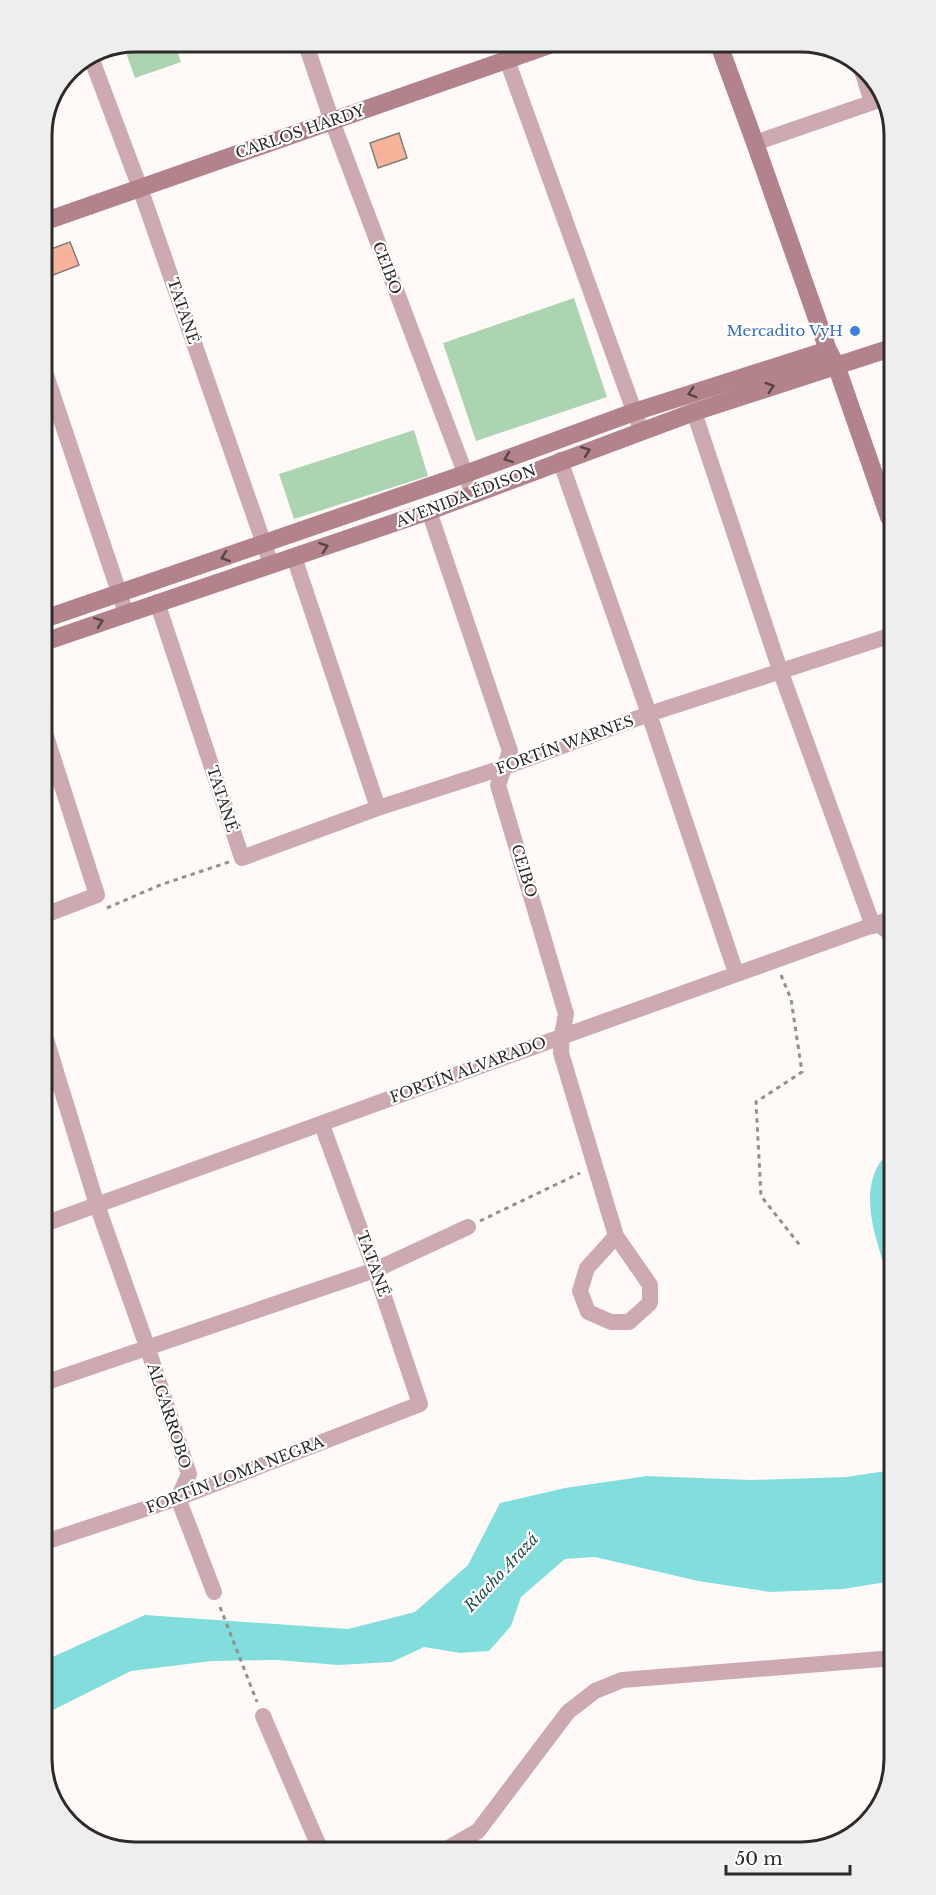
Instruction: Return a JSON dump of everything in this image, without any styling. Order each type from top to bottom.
[{"type":"main road","name":"CARLOS HARDY","points":[[53,219],[528,53]]},
{"type":"main road","points":[[722,53],[884,503]]},
{"type":"main road","name":"AVENIDA ÉDISON","points":[[53,616],[465,474],[634,412],[832,357],[884,350]]},
{"type":"main road","name":"AVENIDA ÉDISON","points":[[53,639],[429,511],[832,357]]},
{"type":"street","name":"CEIBO","points":[[309,52],[332,121],[473,494]]},
{"type":"street","points":[[507,60],[641,430]]},
{"type":"street","name":"TATANÉ","points":[[94,64],[140,188],[271,564]]},
{"type":"street","points":[[755,142],[876,101]]},
{"type":"street","points":[[53,395],[126,613]]},
{"type":"street","points":[[694,411],[780,670],[873,926]]},
{"type":"street","points":[[560,460],[649,714],[736,974]]},
{"type":"street","name":"CEIBO","points":[[429,511],[510,751],[498,785],[566,1014],[561,1053],[616,1236],[650,1285],[650,1303],[629,1322],[611,1322],[588,1312],[580,1292],[587,1268],[616,1236]]},
{"type":"street","points":[[294,557],[378,807]]},
{"type":"street","name":"TATANÉ","points":[[157,603],[242,858]]},
{"type":"street","name":"FORTÍN WARNES","points":[[242,858],[378,807],[505,767],[649,714],[884,638]]},
{"type":"street","points":[[53,757],[97,895],[53,912]]},
{"type":"street","name":"FORTÍN ALVARADO","points":[[52,1221],[322,1125],[562,1035],[884,921]]},
{"type":"street","name":"ALGARROBO","points":[[52,1060],[97,1205],[189,1474],[178,1498]]},
{"type":"street","name":"TATANÉ","points":[[322,1125],[375,1270],[420,1404]]},
{"type":"street","points":[[52,1380],[375,1270],[468,1227]]},
{"type":"street","name":"FORTÍN LOMA NEGRA","points":[[52,1540],[178,1498],[420,1404]]},
{"type":"street","points":[[178,1498],[214,1592]]},
{"type":"street","points":[[459,1842],[478,1831],[568,1712],[595,1691],[622,1680],[884,1659]]},
{"type":"street","points":[[263,1716],[317,1842]]},
{"type":"lane","points":[[873,926],[884,933]]},
{"type":"path","points":[[97,895],[107,909],[160,885],[242,858]]},
{"type":"path","points":[[775,959],[791,999],[802,1072],[756,1101],[761,1196],[802,1248]]},
{"type":"path","points":[[468,1227],[595,1165]]},
{"type":"path","points":[[214,1592],[263,1716]]},
{"type":"green space","points":[[178,52],[181,62],[135,78],[126,53]]},
{"type":"green space","points":[[574,298],[607,397],[476,441],[443,343]]},
{"type":"green space","points":[[414,430],[428,476],[294,519],[279,474]]},
{"type":"water","points":[[884,1158],[884,1264],[870,1207],[873,1178]]},
{"type":"water","name":"Riacho Arazá","points":[[884,1471],[884,1582],[843,1589],[770,1592],[698,1581],[595,1557],[565,1559],[521,1597],[511,1626],[489,1651],[460,1653],[424,1647],[392,1662],[338,1665],[277,1660],[212,1661],[131,1671],[52,1710],[52,1657],[145,1615],[348,1629],[415,1612],[468,1565],[500,1503],[565,1488],[647,1476],[751,1480],[846,1477]]},
{"type":"building","points":[[399,133],[407,158],[378,168],[370,143]]},
{"type":"building","points":[[70,242],[79,265],[53,275],[53,248]]},
{"type":"place","name":"Mercadito VyH","points":[[855,331]]}]
